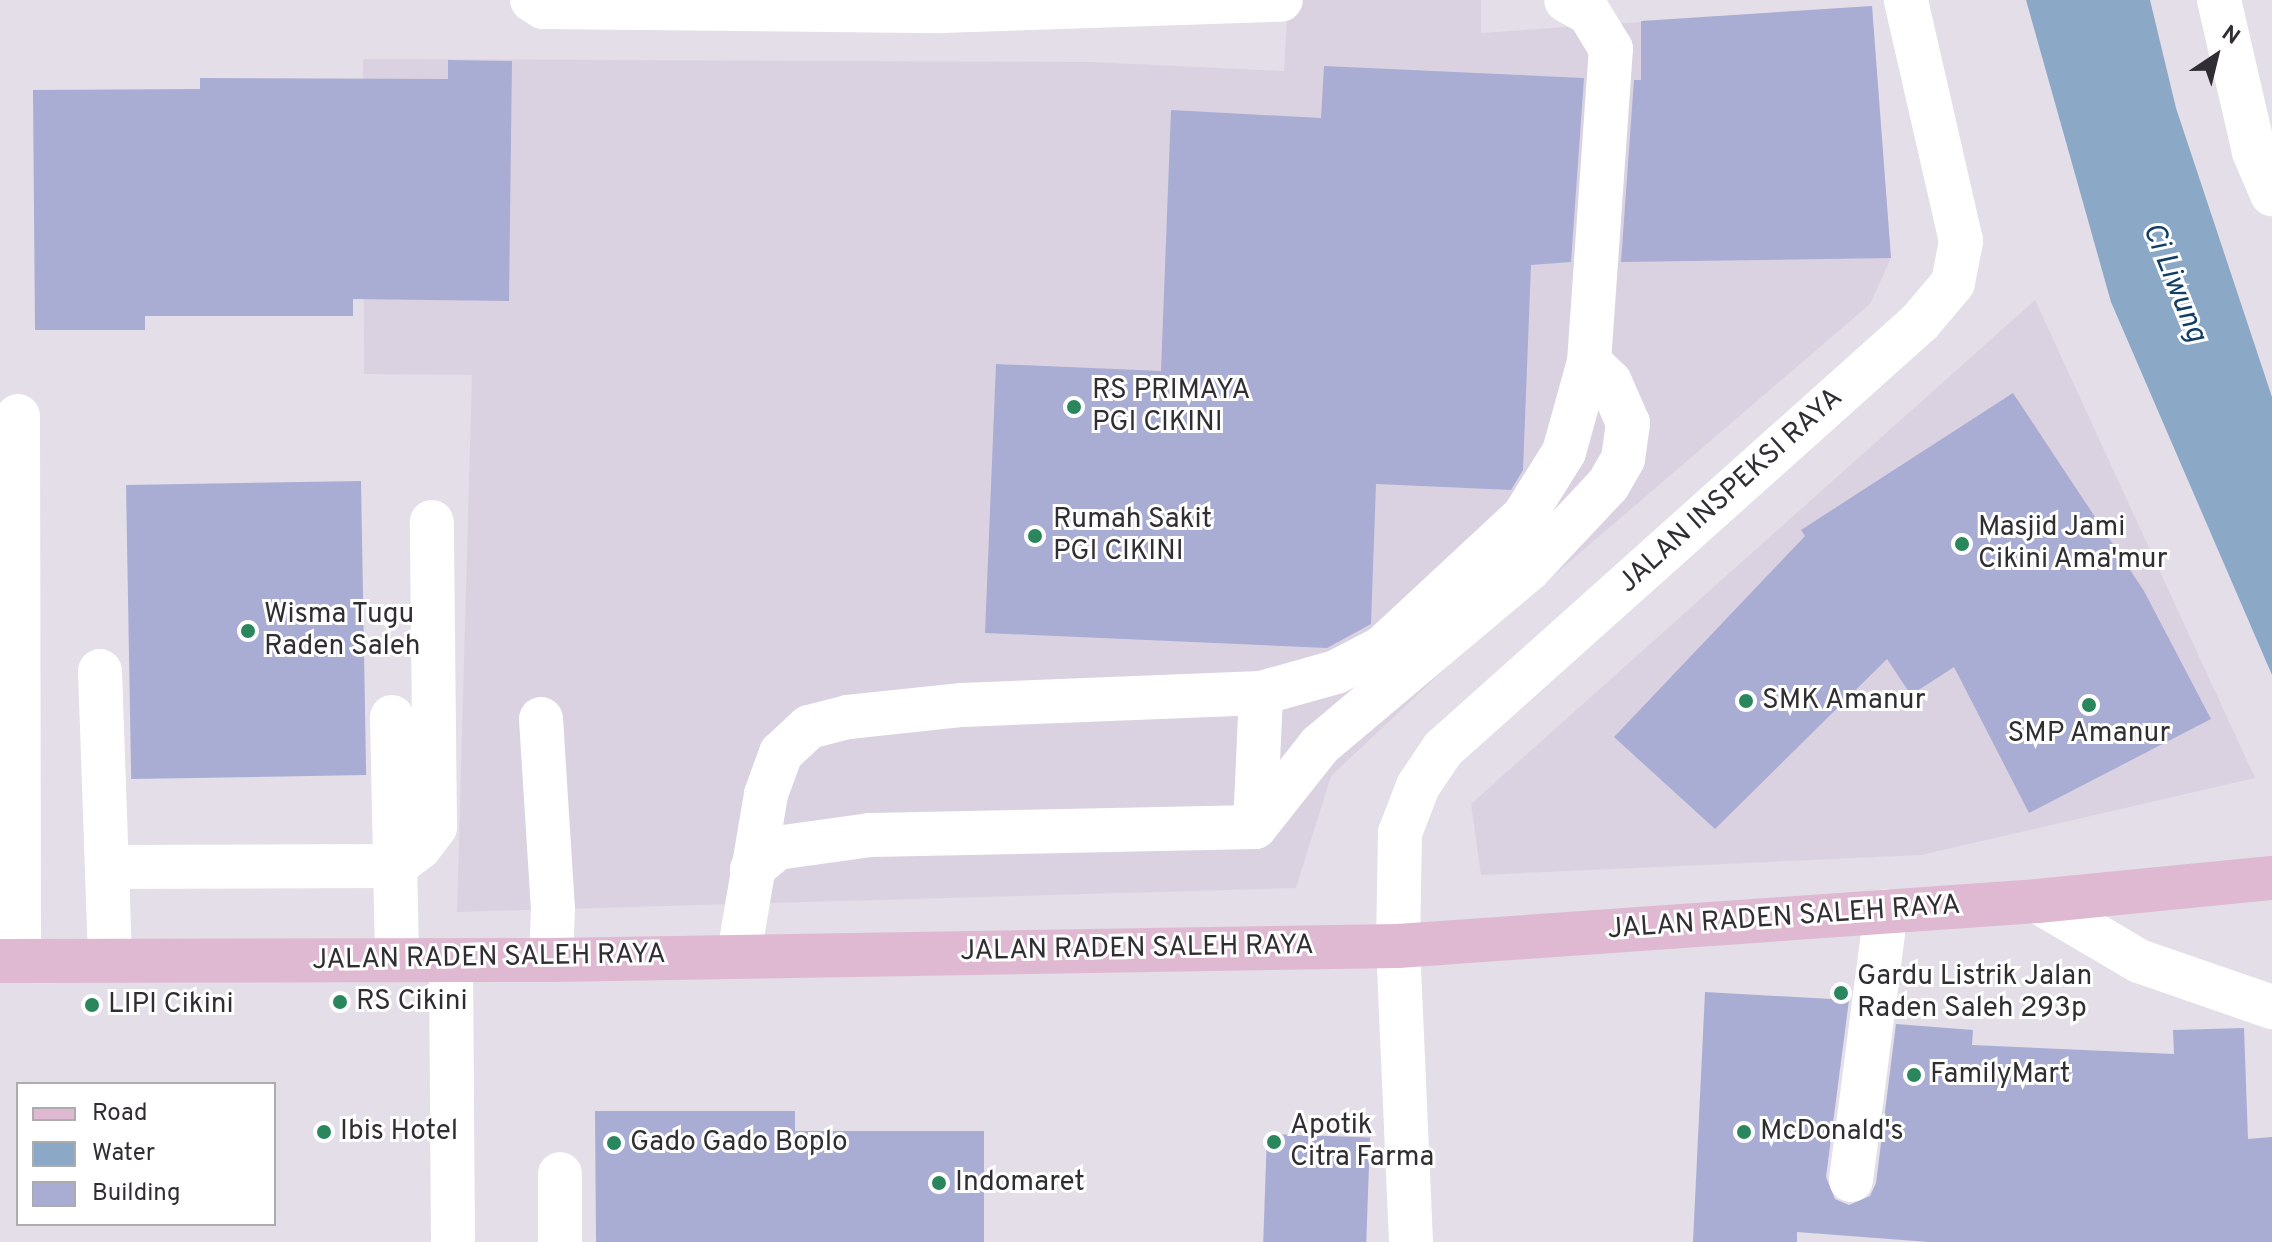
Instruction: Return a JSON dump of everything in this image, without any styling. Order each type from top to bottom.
[{"type":"main road","name":"JALAN RADEN SALEH RAYA","points":[[10,960],[551,960],[739,954],[1398,946],[2037,901],[2272,878]]},
{"type":"street","points":[[532,0],[543,7],[1281,0]]},
{"type":"street","points":[[739,954],[766,794],[781,753],[809,727],[848,717],[962,705],[1261,693],[1336,672],[1382,648],[1496,544],[1553,475],[1589,362],[1611,49],[1589,13],[1566,0]]},
{"type":"street","name":"JALAN INSPEKSI RAYA","points":[[1411,1242],[1398,946],[1400,833],[1418,786],[1443,749],[1920,322],[1953,283],[1961,241],[1906,0]]},
{"type":"street","points":[[2219,0],[2254,152],[2272,194]]},
{"type":"street","points":[[1255,827],[1320,745],[1529,569],[1608,485],[1623,459],[1628,423],[1610,382],[1589,362]]},
{"type":"street","points":[[10,960],[18,416]]},
{"type":"street","points":[[108,867],[395,866],[420,847],[435,827],[432,522]]},
{"type":"street","points":[[100,671],[110,960]]},
{"type":"street","points":[[1255,827],[1261,693]]},
{"type":"street","points":[[392,717],[397,959]]},
{"type":"street","points":[[541,719],[553,908],[551,960]]},
{"type":"street","points":[[752,869],[777,848],[870,835],[1255,827]]},
{"type":"street","points":[[2037,901],[2139,961],[2272,1007]]},
{"type":"street","points":[[1851,1180],[1886,911]]},
{"type":"street","points":[[451,960],[453,1242]]},
{"type":"street","points":[[560,1174],[560,1242]]},
{"type":"shaded area","name":"Rumah Sakit PGI CIKINI","points":[[1288,0],[1481,0],[1481,33],[1872,6],[1891,258],[1870,304],[1448,666],[1331,776],[1296,888],[457,912],[472,375],[364,374],[363,59],[1091,62],[1284,71]]},
{"type":"shaded area","points":[[2035,300],[2255,778],[1921,855],[1481,875],[1471,804]]},
{"type":"water","name":"Ci Liwung","points":[[2026,0],[2150,0],[2176,108],[2272,397],[2272,675],[2111,302]]},
{"type":"building","points":[[1872,6],[1891,258],[1621,262],[1634,80],[1641,80],[1641,21]]},
{"type":"building","points":[[448,60],[512,61],[509,301],[353,299],[353,316],[145,316],[145,330],[35,330],[33,90],[200,89],[200,78],[448,79]]},
{"type":"building","points":[[1324,66],[1584,78],[1571,262],[1531,265],[1523,470],[1511,490],[1376,484],[1371,624],[1327,648],[985,633],[996,364],[1161,371],[1171,110],[1321,118]]},
{"type":"building","points":[[2013,393],[2144,591],[2211,719],[2029,813],[1954,667],[1911,695],[1887,659],[1715,829],[1614,737],[1805,536],[1801,530]]},
{"type":"building","name":"Wisma Tugu Raden Saleh","points":[[361,481],[366,775],[131,779],[126,485]]},
{"type":"building","points":[[1705,992],[1849,1000],[1826,1177],[1835,1199],[1849,1205],[1870,1196],[1876,1183],[1896,1024],[1973,1030],[1972,1045],[2174,1054],[2173,1030],[2244,1028],[2248,1139],[2272,1137],[2272,1242],[1929,1242],[1797,1232],[1797,1242],[1693,1242]]},
{"type":"building","points":[[595,1111],[795,1111],[795,1131],[984,1131],[984,1242],[596,1242]]},
{"type":"building","points":[[1267,1134],[1370,1138],[1366,1242],[1263,1242]]},
{"type":"place","name":"RS PRIMAYA PGI CIKINI","points":[[1074,407]]},
{"type":"place","name":"Rumah Sakit PGI CIKINI","points":[[1035,536]]},
{"type":"place","name":"Masjid Jami Cikini Ama'mur","points":[[1962,544]]},
{"type":"place","name":"Wisma Tugu Raden Saleh","points":[[248,631]]},
{"type":"place","name":"SMK Amanur","points":[[1746,701]]},
{"type":"place","name":"SMP Amanur","points":[[2089,705]]},
{"type":"place","name":"Gardu Listrik Jalan Raden Saleh 293p","points":[[1841,993]]},
{"type":"place","name":"RS Cikini","points":[[340,1002]]},
{"type":"place","name":"LIPI Cikini","points":[[92,1005]]},
{"type":"place","name":"FamilyMart","points":[[1914,1075]]},
{"type":"place","name":"Ibis Hotel","points":[[324,1132]]},
{"type":"place","name":"McDonald's","points":[[1744,1132]]},
{"type":"place","name":"Apotik Citra Farma","points":[[1274,1142]]},
{"type":"place","name":"Gado Gado Boplo","points":[[614,1143]]},
{"type":"place","name":"Indomaret","points":[[939,1183]]}]
